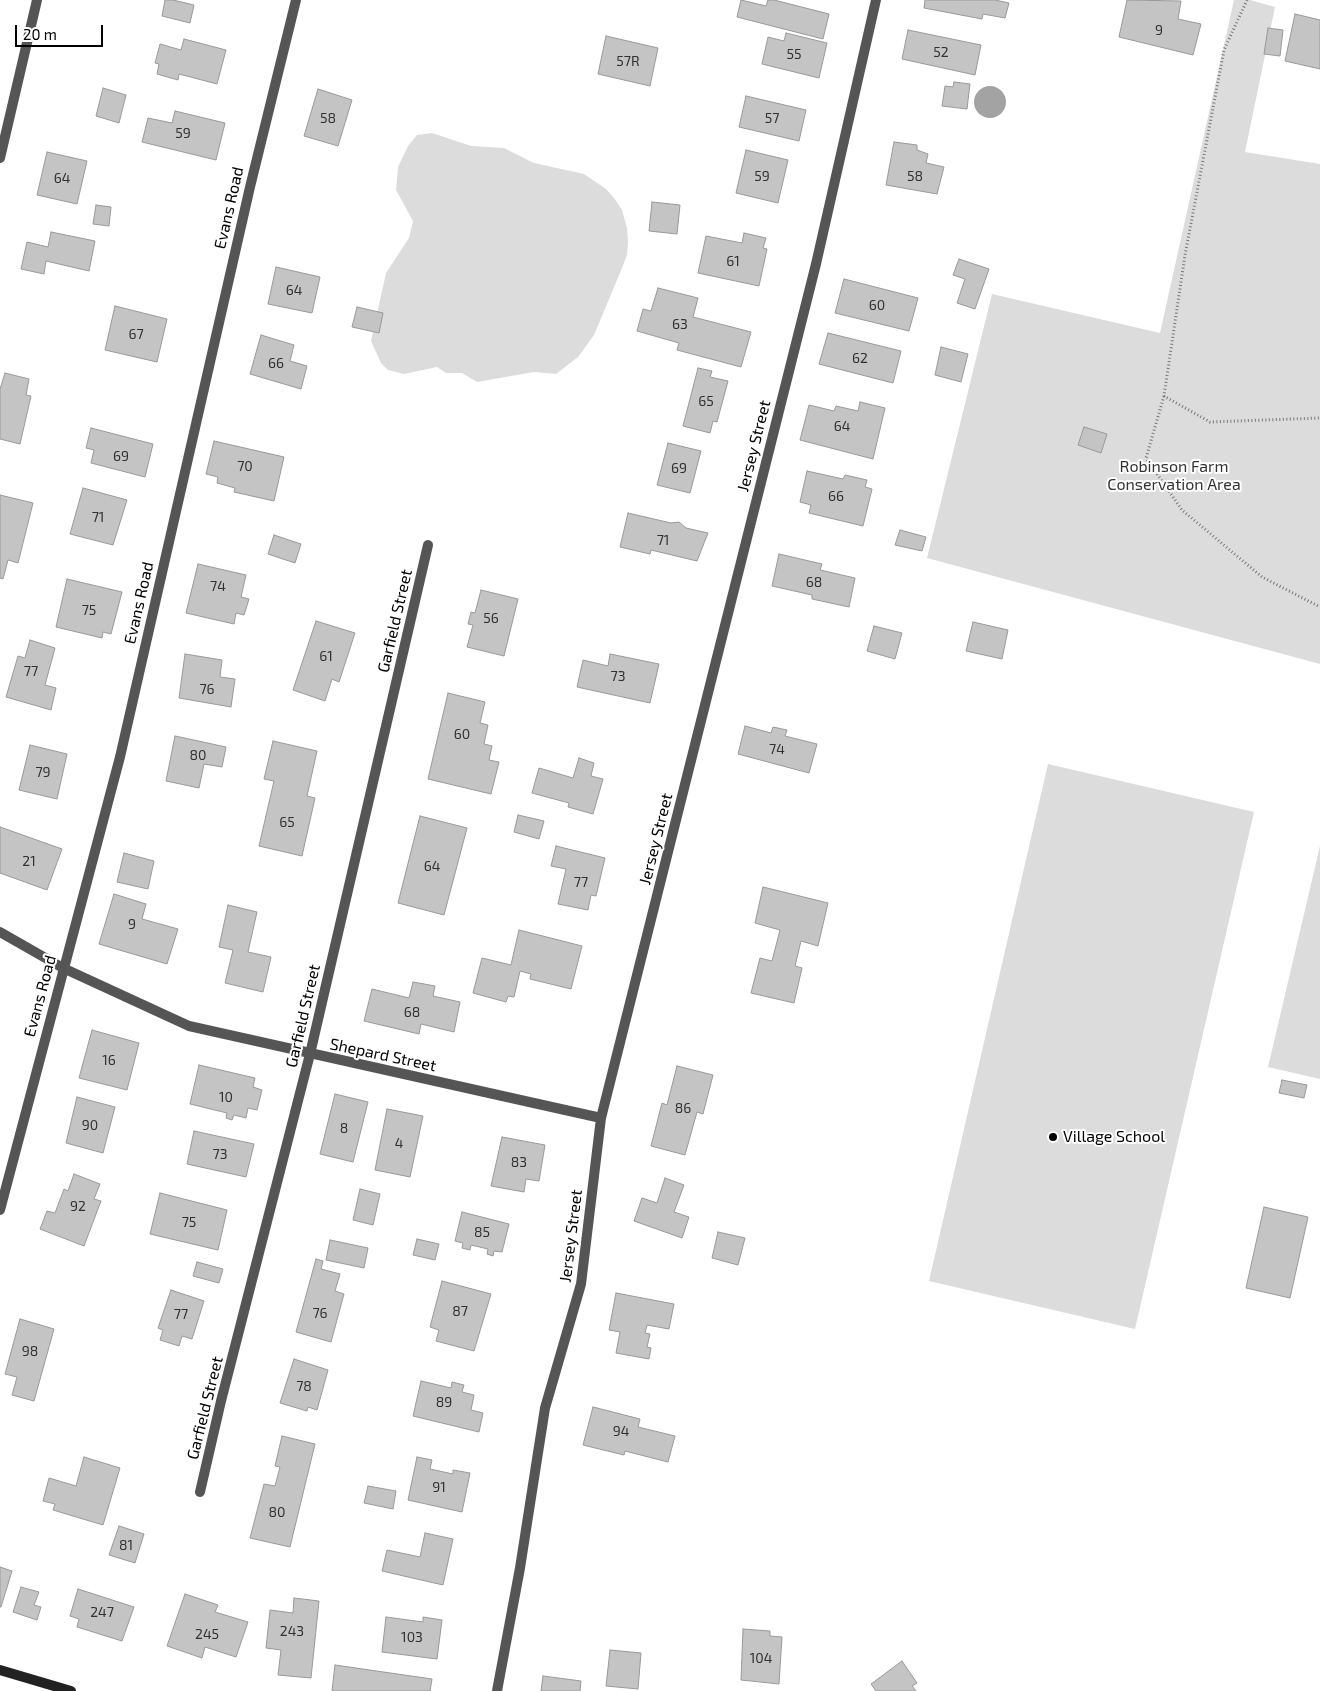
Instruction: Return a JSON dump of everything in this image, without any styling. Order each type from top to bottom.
[{"type":"main road","points":[[0,1670],[70,1691]]},
{"type":"street","points":[[0,158],[37,0]]},
{"type":"street","name":"Evans Road","points":[[0,1210],[120,757],[250,187],[296,0]]},
{"type":"street","name":"Jersey Street","points":[[497,1691],[520,1568],[545,1408],[581,1284],[601,1118],[816,264],[876,0]]},
{"type":"street","name":"Garfield Street","points":[[200,1492],[221,1401],[310,1054],[428,545]]},
{"type":"street","name":"Shepard Street","points":[[0,932],[63,968],[189,1026],[601,1118]]},
{"type":"path","points":[[1247,0],[1224,50],[1185,255],[1174,340],[1164,396],[1146,458],[1182,510],[1262,577],[1320,607]]},
{"type":"path","points":[[1164,396],[1210,422],[1320,418]]},
{"type":"green space","name":"Robinson Farm Conservation Area","points":[[1234,0],[1250,0],[1275,7],[1245,152],[1320,164],[1320,664],[927,558],[992,294],[1160,333]]},
{"type":"green space","points":[[432,133],[471,146],[504,148],[534,163],[584,174],[606,189],[622,210],[627,228],[628,242],[627,255],[622,268],[594,335],[578,357],[556,374],[534,372],[477,382],[462,373],[446,373],[437,367],[404,374],[388,370],[381,363],[371,341],[386,273],[409,238],[413,221],[396,190],[398,167],[408,146],[417,135]]},
{"type":"green space","points":[[1048,764],[1254,812],[1135,1329],[929,1281]]},
{"type":"green space","points":[[1320,846],[1320,1079],[1268,1067]]},
{"type":"shaded area","points":[[990,86],[1001,91],[1006,102],[1001,113],[990,118],[979,113],[974,102],[979,91]]},
{"type":"building","points":[[165,0],[194,5],[190,23],[162,16]]},
{"type":"building","points":[[741,0],[766,6],[768,0],[774,0],[829,14],[823,39],[737,17]]},
{"type":"building","points":[[925,0],[995,0],[1009,3],[1005,18],[983,14],[982,19],[924,8]]},
{"type":"building","points":[[1127,0],[1181,1],[1178,19],[1201,24],[1193,55],[1119,37]]},
{"type":"building","points":[[1295,14],[1320,20],[1320,69],[1285,61]]},
{"type":"building","points":[[1268,28],[1283,30],[1280,56],[1264,54]]},
{"type":"building","points":[[908,30],[981,45],[975,75],[902,59]]},
{"type":"building","points":[[786,33],[827,43],[819,78],[762,64],[768,37],[784,41]]},
{"type":"building","points":[[606,36],[658,48],[650,86],[598,74]]},
{"type":"building","points":[[184,39],[226,50],[217,84],[179,74],[178,80],[157,74],[159,64],[155,63],[160,44],[181,50]]},
{"type":"building","points":[[954,82],[970,84],[967,109],[942,106],[945,86],[953,87]]},
{"type":"building","points":[[103,88],[126,95],[119,123],[96,116]]},
{"type":"building","points":[[318,89],[352,100],[338,146],[304,136]]},
{"type":"building","points":[[746,96],[806,110],[799,141],[739,127]]},
{"type":"building","points":[[175,111],[225,123],[216,160],[142,142],[148,118],[172,123]]},
{"type":"building","points":[[894,142],[917,145],[917,150],[928,154],[926,163],[944,167],[937,194],[886,185]]},
{"type":"building","points":[[746,150],[788,160],[778,203],[736,193]]},
{"type":"building","points":[[47,152],[87,161],[77,204],[37,195]]},
{"type":"building","points":[[652,202],[680,205],[677,234],[649,231]]},
{"type":"building","points":[[96,205],[111,207],[109,226],[93,224]]},
{"type":"building","points":[[51,232],[95,241],[89,271],[46,261],[44,274],[21,269],[27,242],[48,247]]},
{"type":"building","points":[[744,233],[766,238],[763,248],[767,249],[759,286],[698,273],[706,236],[742,243]]},
{"type":"building","points":[[959,259],[989,269],[975,309],[957,303],[965,279],[953,275]]},
{"type":"building","points":[[276,267],[320,277],[312,313],[268,304]]},
{"type":"building","points":[[844,279],[918,298],[909,331],[835,313]]},
{"type":"building","points":[[658,288],[698,298],[693,317],[751,332],[741,367],[677,350],[679,343],[637,331],[643,309],[651,311]]},
{"type":"building","points":[[115,306],[167,319],[157,362],[105,350]]},
{"type":"building","points":[[357,307],[383,313],[379,333],[352,327]]},
{"type":"building","points":[[828,333],[901,351],[893,383],[819,364]]},
{"type":"building","points":[[261,335],[294,345],[290,361],[307,366],[301,389],[250,374]]},
{"type":"building","points":[[941,347],[968,354],[961,382],[935,375]]},
{"type":"building","points":[[698,368],[712,371],[710,377],[728,381],[717,422],[713,421],[710,433],[683,426]]},
{"type":"building","points":[[5,373],[29,379],[26,395],[31,396],[20,444],[0,439],[0,389]]},
{"type":"building","points":[[860,402],[885,408],[873,459],[800,440],[809,405],[834,411],[836,406],[858,411]]},
{"type":"building","points":[[1084,427],[1107,434],[1101,453],[1078,445]]},
{"type":"building","points":[[91,428],[153,444],[145,477],[91,463],[94,450],[86,448]]},
{"type":"building","points":[[214,441],[284,457],[274,501],[234,492],[235,488],[217,483],[218,477],[206,474]]},
{"type":"building","points":[[668,443],[701,451],[690,493],[657,485]]},
{"type":"building","points":[[807,471],[843,479],[845,475],[867,480],[865,487],[872,489],[863,526],[809,513],[811,505],[800,502]]},
{"type":"building","points":[[83,488],[127,500],[113,545],[70,534]]},
{"type":"building","points":[[0,495],[33,503],[18,563],[8,560],[3,579],[0,578]]},
{"type":"building","points":[[628,513],[671,523],[679,522],[686,528],[708,533],[697,561],[651,550],[650,554],[620,547]]},
{"type":"building","points":[[900,530],[926,537],[922,551],[895,545]]},
{"type":"building","points":[[274,535],[301,544],[295,563],[268,554]]},
{"type":"building","points":[[779,554],[822,564],[820,570],[855,578],[849,607],[812,599],[812,595],[772,586]]},
{"type":"building","points":[[198,564],[246,575],[241,597],[249,599],[244,615],[236,613],[234,624],[186,613]]},
{"type":"building","points":[[67,579],[122,592],[111,634],[103,632],[102,638],[56,627]]},
{"type":"building","points":[[481,590],[518,599],[504,656],[467,647],[473,625],[468,624],[471,612],[475,613]]},
{"type":"building","points":[[316,621],[355,633],[339,682],[332,679],[325,701],[293,690]]},
{"type":"building","points":[[973,622],[1008,630],[1002,659],[966,651]]},
{"type":"building","points":[[874,626],[902,633],[895,659],[867,651]]},
{"type":"building","points":[[30,640],[55,648],[45,685],[56,688],[51,710],[6,697],[18,656],[25,658]]},
{"type":"building","points":[[185,654],[222,660],[220,677],[235,679],[231,707],[179,698]]},
{"type":"building","points":[[610,654],[659,664],[650,703],[577,687],[583,660],[608,666]]},
{"type":"building","points":[[448,693],[485,702],[480,723],[488,725],[484,744],[492,746],[489,760],[499,762],[491,794],[428,779]]},
{"type":"building","points":[[745,726],[771,733],[773,727],[787,730],[785,736],[817,744],[809,773],[738,754]]},
{"type":"building","points":[[175,736],[226,747],[222,767],[204,764],[199,788],[166,781]]},
{"type":"building","points":[[273,741],[317,751],[307,796],[315,798],[302,856],[259,846],[274,781],[264,779]]},
{"type":"building","points":[[30,745],[67,754],[57,799],[19,790]]},
{"type":"building","points":[[579,758],[594,763],[591,776],[603,779],[593,814],[568,807],[569,803],[532,793],[539,768],[573,778]]},
{"type":"building","points":[[518,815],[544,821],[539,839],[514,832]]},
{"type":"building","points":[[420,816],[467,828],[444,915],[398,903]]},
{"type":"building","points":[[0,827],[62,849],[47,890],[0,873]]},
{"type":"building","points":[[556,846],[605,858],[596,896],[591,895],[588,910],[558,904],[566,869],[551,866]]},
{"type":"building","points":[[124,853],[154,861],[148,889],[117,882]]},
{"type":"building","points":[[763,887],[828,903],[818,946],[801,941],[795,966],[802,968],[794,1003],[751,993],[760,958],[772,961],[780,930],[755,923]]},
{"type":"building","points":[[114,894],[146,904],[142,919],[178,929],[167,964],[99,944]]},
{"type":"building","points":[[228,905],[257,912],[248,952],[271,957],[263,992],[225,983],[233,950],[219,947]]},
{"type":"building","points":[[519,930],[582,946],[571,989],[530,979],[531,974],[520,971],[514,997],[508,996],[506,1002],[473,993],[482,958],[511,965]]},
{"type":"building","points":[[413,982],[435,986],[433,996],[460,1002],[454,1032],[421,1024],[419,1034],[364,1021],[372,989],[409,998]]},
{"type":"building","points":[[92,1030],[139,1043],[127,1090],[79,1078]]},
{"type":"building","points":[[199,1065],[255,1078],[253,1087],[262,1090],[257,1110],[248,1108],[246,1118],[234,1115],[232,1120],[226,1118],[227,1113],[190,1104]]},
{"type":"building","points":[[677,1066],[713,1075],[703,1114],[697,1112],[685,1155],[651,1146],[662,1103],[667,1105]]},
{"type":"building","points":[[1282,1080],[1307,1085],[1304,1098],[1279,1093]]},
{"type":"building","points":[[335,1094],[368,1102],[353,1162],[320,1154]]},
{"type":"building","points":[[77,1097],[115,1107],[103,1153],[66,1143]]},
{"type":"building","points":[[387,1109],[423,1116],[410,1177],[375,1170]]},
{"type":"building","points":[[194,1131],[254,1144],[246,1177],[187,1164]]},
{"type":"building","points":[[502,1137],[545,1145],[539,1181],[526,1179],[524,1192],[491,1186]]},
{"type":"building","points":[[74,1174],[100,1184],[94,1199],[101,1201],[84,1246],[40,1229],[47,1211],[55,1213],[64,1189],[68,1191]]},
{"type":"building","points":[[665,1178],[684,1185],[674,1212],[689,1217],[682,1238],[634,1221],[642,1198],[657,1203]]},
{"type":"building","points":[[360,1189],[380,1194],[373,1225],[353,1220]]},
{"type":"building","points":[[160,1193],[227,1210],[218,1250],[150,1234]]},
{"type":"building","points":[[1264,1207],[1308,1217],[1290,1298],[1246,1288]]},
{"type":"building","points":[[462,1212],[509,1224],[502,1252],[494,1251],[493,1256],[487,1254],[488,1249],[471,1245],[470,1250],[462,1248],[463,1243],[455,1241]]},
{"type":"building","points":[[718,1232],[745,1238],[738,1265],[712,1258]]},
{"type":"building","points":[[417,1239],[439,1244],[435,1260],[413,1255]]},
{"type":"building","points":[[330,1240],[368,1248],[364,1268],[326,1260]]},
{"type":"building","points":[[316,1259],[323,1261],[321,1269],[340,1274],[335,1291],[344,1294],[331,1342],[296,1332]]},
{"type":"building","points":[[197,1262],[223,1269],[219,1283],[193,1276]]},
{"type":"building","points":[[442,1281],[491,1294],[474,1351],[436,1341],[439,1330],[430,1327]]},
{"type":"building","points":[[171,1290],[204,1301],[192,1339],[182,1336],[179,1346],[160,1340],[163,1330],[158,1328]]},
{"type":"building","points":[[616,1293],[674,1304],[669,1329],[647,1325],[645,1333],[650,1334],[647,1347],[651,1348],[649,1359],[616,1353],[620,1332],[609,1330]]},
{"type":"building","points":[[20,1319],[54,1329],[34,1401],[12,1395],[17,1377],[5,1374]]},
{"type":"building","points":[[294,1359],[328,1370],[317,1410],[308,1407],[307,1411],[280,1403]]},
{"type":"building","points":[[421,1381],[451,1388],[452,1382],[464,1385],[462,1392],[474,1395],[471,1410],[483,1413],[479,1432],[413,1416]]},
{"type":"building","points":[[593,1407],[640,1419],[638,1427],[675,1436],[668,1462],[625,1451],[624,1455],[583,1445]]},
{"type":"building","points":[[282,1436],[315,1444],[290,1547],[250,1538],[264,1484],[275,1486],[280,1467],[275,1466]]},
{"type":"building","points":[[84,1457],[120,1468],[103,1525],[53,1510],[55,1504],[43,1501],[49,1478],[76,1486]]},
{"type":"building","points":[[417,1457],[432,1460],[430,1469],[453,1474],[453,1470],[470,1473],[462,1512],[408,1500]]},
{"type":"building","points":[[368,1486],[396,1491],[393,1509],[364,1503]]},
{"type":"building","points":[[119,1526],[144,1534],[135,1563],[109,1555]]},
{"type":"building","points":[[425,1533],[453,1539],[443,1585],[382,1571],[387,1550],[420,1557]]},
{"type":"building","points":[[0,1567],[12,1571],[1,1607],[0,1607]]},
{"type":"building","points":[[21,1587],[39,1592],[34,1605],[41,1607],[37,1620],[13,1612]]},
{"type":"building","points":[[78,1589],[134,1607],[122,1641],[77,1627],[79,1619],[70,1616]]},
{"type":"building","points":[[185,1594],[218,1605],[215,1612],[248,1622],[236,1657],[205,1647],[202,1658],[167,1646]]},
{"type":"building","points":[[294,1598],[319,1601],[311,1678],[278,1675],[281,1650],[266,1648],[270,1610],[293,1613]]},
{"type":"building","points":[[386,1617],[423,1622],[423,1617],[442,1620],[437,1659],[382,1652]]},
{"type":"building","points":[[743,1629],[770,1631],[770,1636],[782,1637],[779,1684],[741,1680]]},
{"type":"building","points":[[610,1650],[641,1653],[638,1689],[606,1686]]},
{"type":"building","points":[[902,1661],[917,1683],[912,1686],[916,1691],[876,1691],[871,1684]]},
{"type":"building","points":[[335,1665],[432,1679],[430,1691],[332,1691]]},
{"type":"building","points":[[543,1676],[581,1681],[580,1691],[541,1691]]},
{"type":"place","name":"Village School","points":[[1053,1137]]}]
